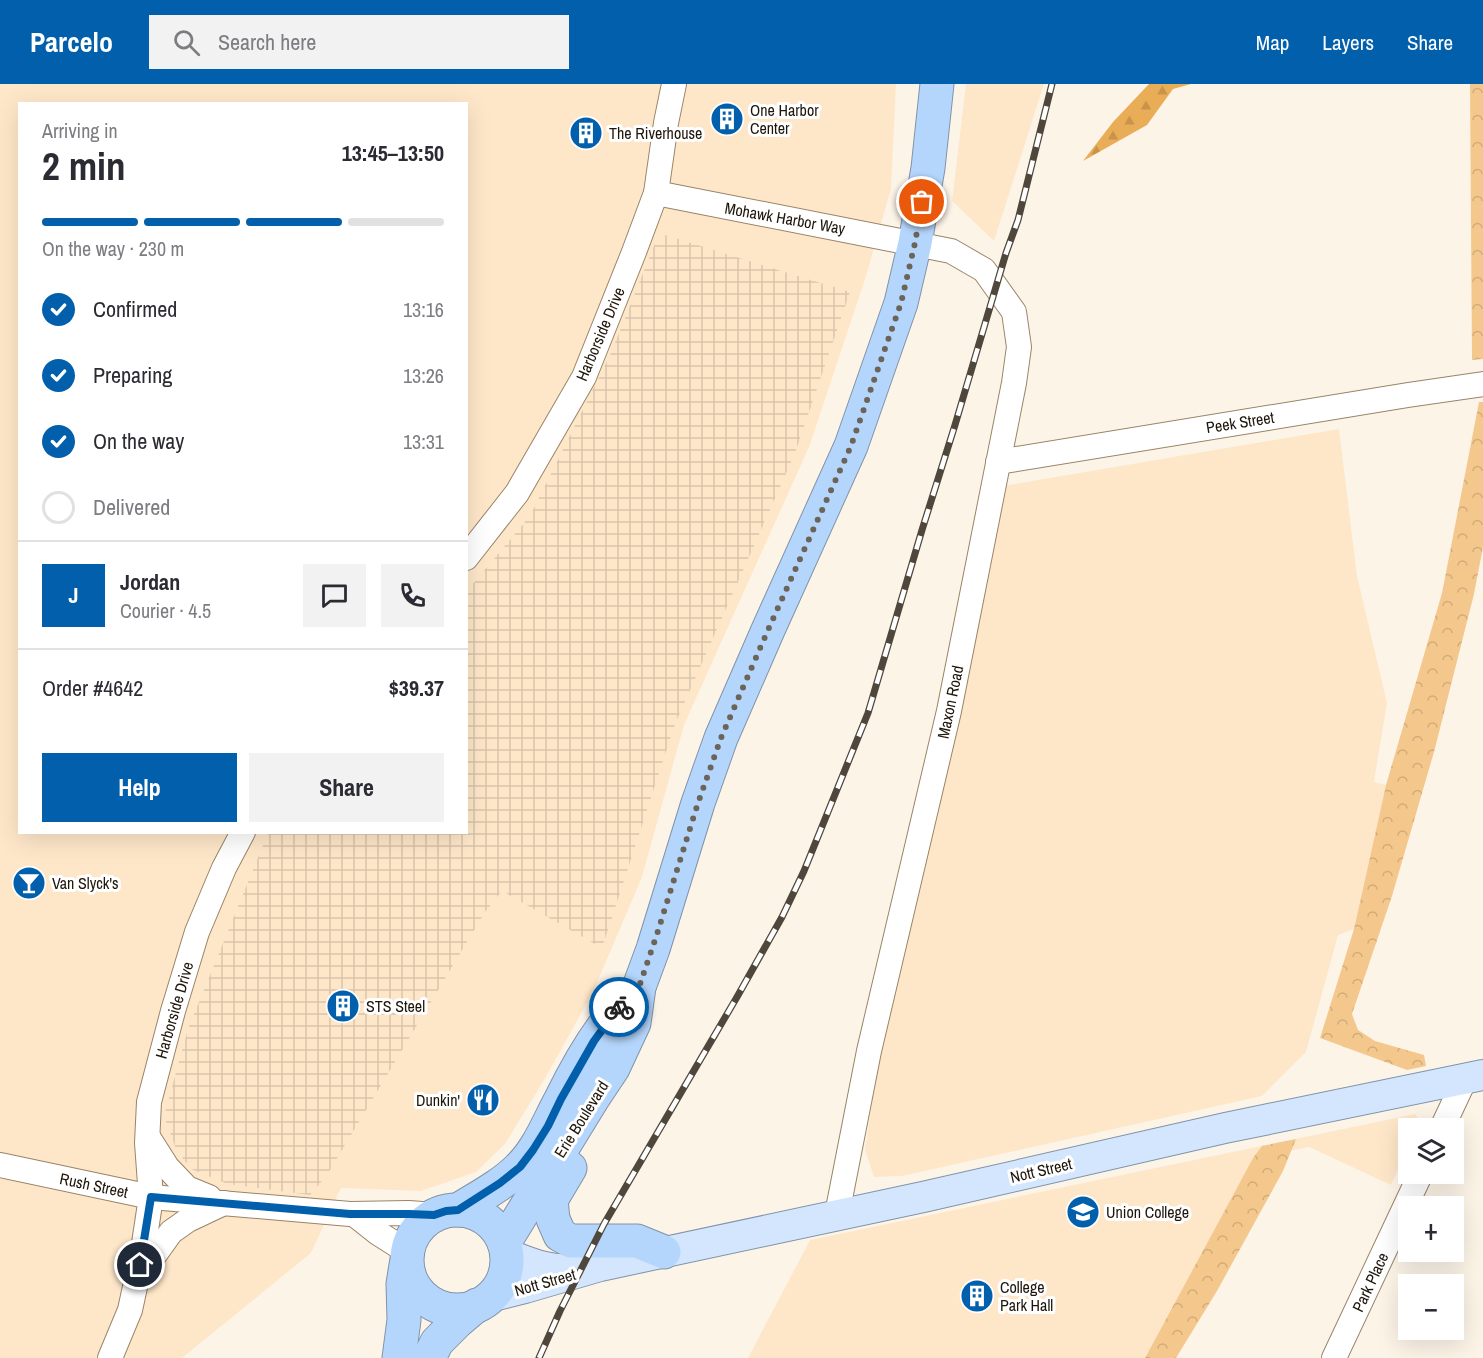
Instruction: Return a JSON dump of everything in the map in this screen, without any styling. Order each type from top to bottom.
[{"type":"highway","name":"Erie Boulevard","points":[[506,1248],[570,1135],[616,1061],[634,1023],[639,987],[721,738],[851,446],[901,303],[915,243],[928,168],[937,84]]},
{"type":"highway","name":"Erie Boulevard","points":[[446,1213],[491,1189],[520,1167],[548,1126],[594,1041],[619,1007],[639,987]]},
{"type":"highway","points":[[570,1135],[576,1157],[551,1200],[553,1219],[560,1235],[571,1241],[637,1241],[664,1252]]},
{"type":"highway","points":[[399,1358],[404,1320],[403,1284],[413,1235],[422,1224],[446,1213],[473,1213],[486,1220],[497,1230],[506,1248],[505,1273],[499,1286],[437,1342],[429,1358]]},
{"type":"highway","points":[[407,1258],[410,1276],[425,1299],[450,1309],[464,1309],[483,1301]]},
{"type":"main road","name":"Nott Street","points":[[483,1301],[600,1266],[923,1197],[1225,1128],[1474,1077]]},
{"type":"main road","name":"Nott Street","points":[[506,1248],[529,1263],[562,1270],[600,1266]]},
{"type":"street","name":"Harborside Drive","points":[[468,555],[517,493],[584,377],[656,193],[666,123],[675,84]]},
{"type":"street","name":"Mohawk Harbor Way","points":[[656,193],[915,243]]},
{"type":"street","name":"Maxon Road","points":[[837,1214],[869,1051],[949,711],[1014,383],[1019,347],[1014,312],[984,270],[951,251],[915,243]]},
{"type":"street","name":"Peek Street","points":[[998,462],[1408,394],[1483,384]]},
{"type":"street","name":"Harborside Drive","points":[[110,1358],[130,1310],[143,1250],[151,1197],[147,1135],[149,1102],[197,932],[224,868],[242,834]]},
{"type":"street","points":[[1448,1118],[1474,1077]]},
{"type":"street","name":"Rush Street","points":[[147,1135],[167,1167],[187,1188],[224,1203]]},
{"type":"street","name":"Rush Street","points":[[0,1165],[151,1197],[354,1214],[446,1213]]},
{"type":"street","name":"Park Place","points":[[1334,1358],[1416,1184]]},
{"type":"street","points":[[137,1280],[171,1232],[224,1203]]},
{"type":"street","points":[[354,1214],[407,1258]]},
{"type":"shaded area","points":[[0,84],[896,84],[891,189],[866,276],[809,447],[684,725],[642,877],[593,992],[543,1082],[505,1144],[476,1172],[421,1191],[341,1188],[311,1253],[182,1358],[0,1358]]},
{"type":"shaded area","points":[[966,84],[1044,84],[994,241],[952,201]]},
{"type":"shaded area","name":"STS Steel","points":[[665,235],[850,292],[795,453],[675,724],[602,948],[502,891],[485,912],[327,1175],[310,1195],[228,1184],[191,1169],[176,1149],[164,1116],[188,1029],[268,834],[468,834],[468,590],[530,516],[611,353],[656,241]]},
{"type":"shaded area","points":[[1339,429],[1357,576],[1387,703],[1374,782],[1386,785],[1354,929],[1338,935],[1306,1052],[1262,1096],[902,1176],[874,1177],[865,1150],[877,1069],[1003,486]]},
{"type":"shaded area","name":"Union College","points":[[1415,1114],[1418,1118],[1398,1118],[1398,1169],[1391,1185],[1309,1147],[1253,1158],[1145,1358],[748,1358],[810,1240]]},
{"type":"green space","points":[[1149,84],[1191,84],[1173,89],[1147,125],[1083,161],[1113,122]]},
{"type":"green space","points":[[1470,84],[1483,84],[1483,359],[1472,360]]},
{"type":"green space","points":[[1479,402],[1483,402],[1483,547],[1474,594],[1434,752],[1392,896],[1352,1014],[1358,1030],[1375,1041],[1424,1055],[1426,1066],[1407,1070],[1320,1038],[1354,929],[1386,785],[1442,593]]},
{"type":"green space","points":[[1296,1139],[1283,1171],[1217,1291],[1176,1358],[1145,1358],[1253,1158],[1262,1146]]},
{"type":"railway","points":[[539,1358],[604,1224],[782,917],[804,871],[868,713],[1006,253],[1018,220],[1052,84]]},
{"type":"way so far","points":[[619,1007],[639,987],[721,738],[851,446],[901,303],[922,202]]},
{"type":"place","name":"One Harbor Center","points":[[727,119]]},
{"type":"place","name":"The Riverhouse","points":[[586,133]]},
{"type":"place","name":"Van Slyck's","points":[[29,883]]},
{"type":"place","name":"STS Steel","points":[[343,1006]]},
{"type":"place","name":"Dunkin'","points":[[483,1100]]},
{"type":"place","name":"Union College","points":[[1083,1212]]},
{"type":"place","name":"College Park Hall","points":[[977,1296]]},
{"type":"route","points":[[140,1265],[151,1197],[350,1214],[434,1215],[458,1210],[520,1167],[548,1126],[594,1041],[619,1007]]}]
